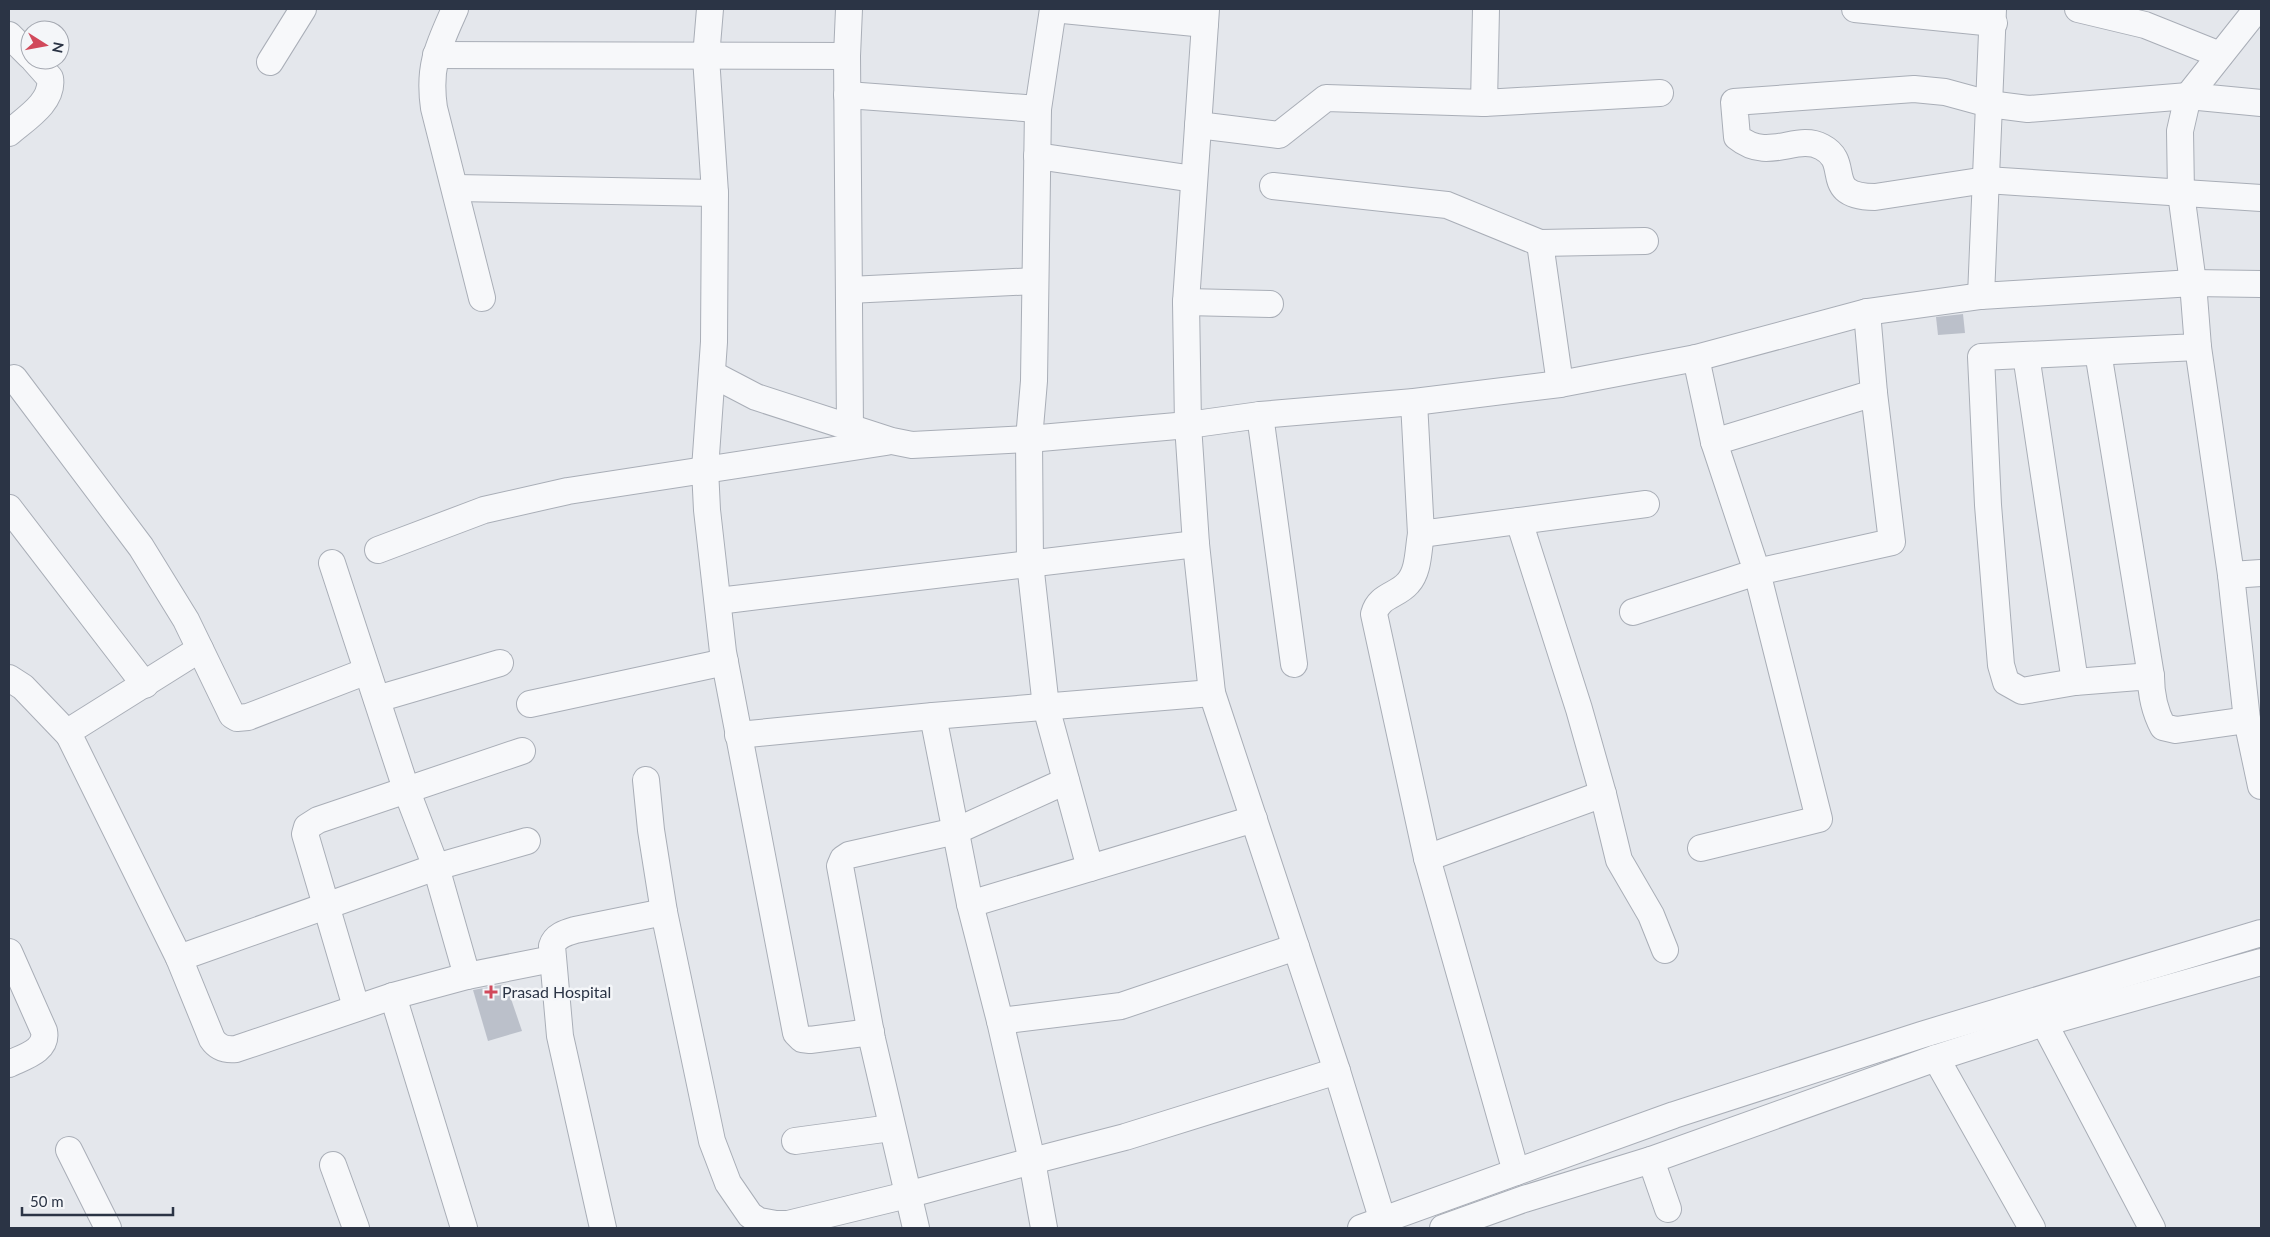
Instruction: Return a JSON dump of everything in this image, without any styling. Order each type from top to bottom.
[{"type":"street","points":[[270,62],[303,9]]},
{"type":"street","points":[[456,9],[436,55],[431,76],[434,108],[456,188],[482,298]]},
{"type":"street","points":[[710,9],[706,57],[715,193],[712,374],[705,469],[707,510],[725,662],[796,1033],[802,1039],[810,1040],[871,1032]]},
{"type":"street","points":[[849,9],[847,95],[850,428]]},
{"type":"street","points":[[1090,868],[1046,706],[1030,563],[1029,439],[1034,381],[1038,109],[1053,9],[1206,17],[1186,302],[1188,425],[1196,544],[1212,694],[1337,1071],[1376,1226],[1516,1172],[1674,1115],[1921,1035],[2261,933]]},
{"type":"street","points":[[1484,103],[1486,9]]},
{"type":"street","points":[[1854,9],[1994,16],[1981,296]]},
{"type":"street","points":[[2078,9],[2144,17],[2220,55]]},
{"type":"street","points":[[2257,9],[2188,96],[2180,131],[2180,193],[2193,283],[2198,347],[2231,575],[2247,720],[2261,786]]},
{"type":"street","points":[[9,35],[20,46]]},
{"type":"street","points":[[436,55],[847,56]]},
{"type":"street","points":[[9,133],[41,104],[50,93],[50,78],[43,70]]},
{"type":"street","points":[[2261,103],[2188,96],[2028,108],[1989,104],[1946,92],[1914,89],[1734,102],[1737,137],[1748,146],[1767,149],[1807,144],[1822,146],[1834,155],[1840,180],[1847,192],[1857,196],[1875,197],[1986,180],[2261,198]]},
{"type":"street","points":[[1198,125],[1279,135],[1326,98],[1484,103],[1660,94]]},
{"type":"street","points":[[847,95],[1038,109]]},
{"type":"street","points":[[1037,156],[1194,179]]},
{"type":"street","points":[[1273,186],[1447,205],[1540,243],[1645,241]]},
{"type":"street","points":[[456,188],[715,193]]},
{"type":"street","points":[[1540,243],[1560,384]]},
{"type":"street","points":[[849,290],[1034,281]]},
{"type":"street","points":[[712,374],[756,397],[892,441],[912,445],[1029,439],[1188,425],[1260,415],[1414,402],[1560,384],[1696,358],[1867,312],[1981,296],[2193,283],[2261,284]]},
{"type":"street","points":[[1186,302],[1270,304]]},
{"type":"street","points":[[1633,612],[1757,572],[1892,542],[1874,393],[1867,312]]},
{"type":"street","points":[[2151,676],[2076,682],[2022,691],[2006,682],[2000,665],[1988,505],[1981,357],[2198,347]]},
{"type":"street","points":[[2098,352],[2151,676],[2151,695],[2157,715],[2163,727],[2176,730],[2247,720]]},
{"type":"street","points":[[2026,355],[2076,682]]},
{"type":"street","points":[[1696,358],[1714,442],[1757,572],[1819,819],[1700,848]]},
{"type":"street","points":[[14,378],[141,547],[186,620],[230,712],[235,717],[241,718],[367,671]]},
{"type":"street","points":[[1714,442],[1874,393]]},
{"type":"street","points":[[1414,402],[1420,534],[1415,573],[1407,585],[1383,599],[1376,606],[1374,614],[1427,858],[1516,1172]]},
{"type":"street","points":[[1260,415],[1294,664]]},
{"type":"street","points":[[378,550],[493,508],[568,491],[892,441]]},
{"type":"street","points":[[1420,534],[1646,504]]},
{"type":"street","points":[[9,508],[144,685]]},
{"type":"street","points":[[1519,521],[1604,794],[1619,860],[1651,915],[1665,950]]},
{"type":"street","points":[[718,601],[1196,544]]},
{"type":"street","points":[[332,563],[406,789],[436,867],[466,976]]},
{"type":"street","points":[[2231,575],[2261,572]]},
{"type":"street","points":[[69,736],[74,728],[200,649]]},
{"type":"street","points":[[377,700],[500,662]]},
{"type":"street","points":[[530,704],[725,662]]},
{"type":"street","points":[[9,678],[23,686],[69,736],[179,958],[216,1045],[223,1048],[236,1049],[393,996],[466,976],[552,959]]},
{"type":"street","points":[[738,735],[1046,706],[1212,694]]},
{"type":"street","points":[[933,716],[970,904],[1000,1021],[1032,1161],[1044,1228]]},
{"type":"street","points":[[356,1007],[305,834],[307,827],[318,820],[522,751]]},
{"type":"street","points":[[646,780],[651,830],[664,912],[712,1141],[728,1183],[743,1208],[758,1221],[788,1224],[907,1195],[1125,1137],[1337,1071]]},
{"type":"street","points":[[916,1228],[891,1128],[840,866],[843,859],[849,855],[956,831],[1066,781]]},
{"type":"street","points":[[1427,858],[1604,794]]},
{"type":"street","points":[[970,904],[1254,819]]},
{"type":"street","points":[[179,958],[436,867],[527,841]]},
{"type":"street","points":[[603,1228],[560,1036],[552,959],[554,940],[561,934],[575,930],[664,912]]},
{"type":"street","points":[[1000,1021],[1121,1006],[1296,947]]},
{"type":"street","points":[[9,952],[46,1038],[37,1050],[9,1064]]},
{"type":"street","points":[[1443,1228],[1524,1199],[1651,1160],[1936,1058],[2044,1023],[2261,962]]},
{"type":"street","points":[[393,996],[464,1228]]},
{"type":"street","points":[[2044,1023],[2152,1228]]},
{"type":"street","points":[[1936,1058],[2032,1228]]},
{"type":"street","points":[[795,1141],[891,1128]]},
{"type":"street","points":[[69,1150],[108,1228]]},
{"type":"street","points":[[1651,1160],[1668,1208]]},
{"type":"street","points":[[334,1165],[356,1228]]},
{"type":"building","points":[[1963,314],[1965,333],[1938,335],[1936,317]]},
{"type":"building","points":[[506,984],[522,1031],[488,1041],[473,990]]},
{"type":"place","name":"Prasad Hospital","points":[[491,992]]}]
